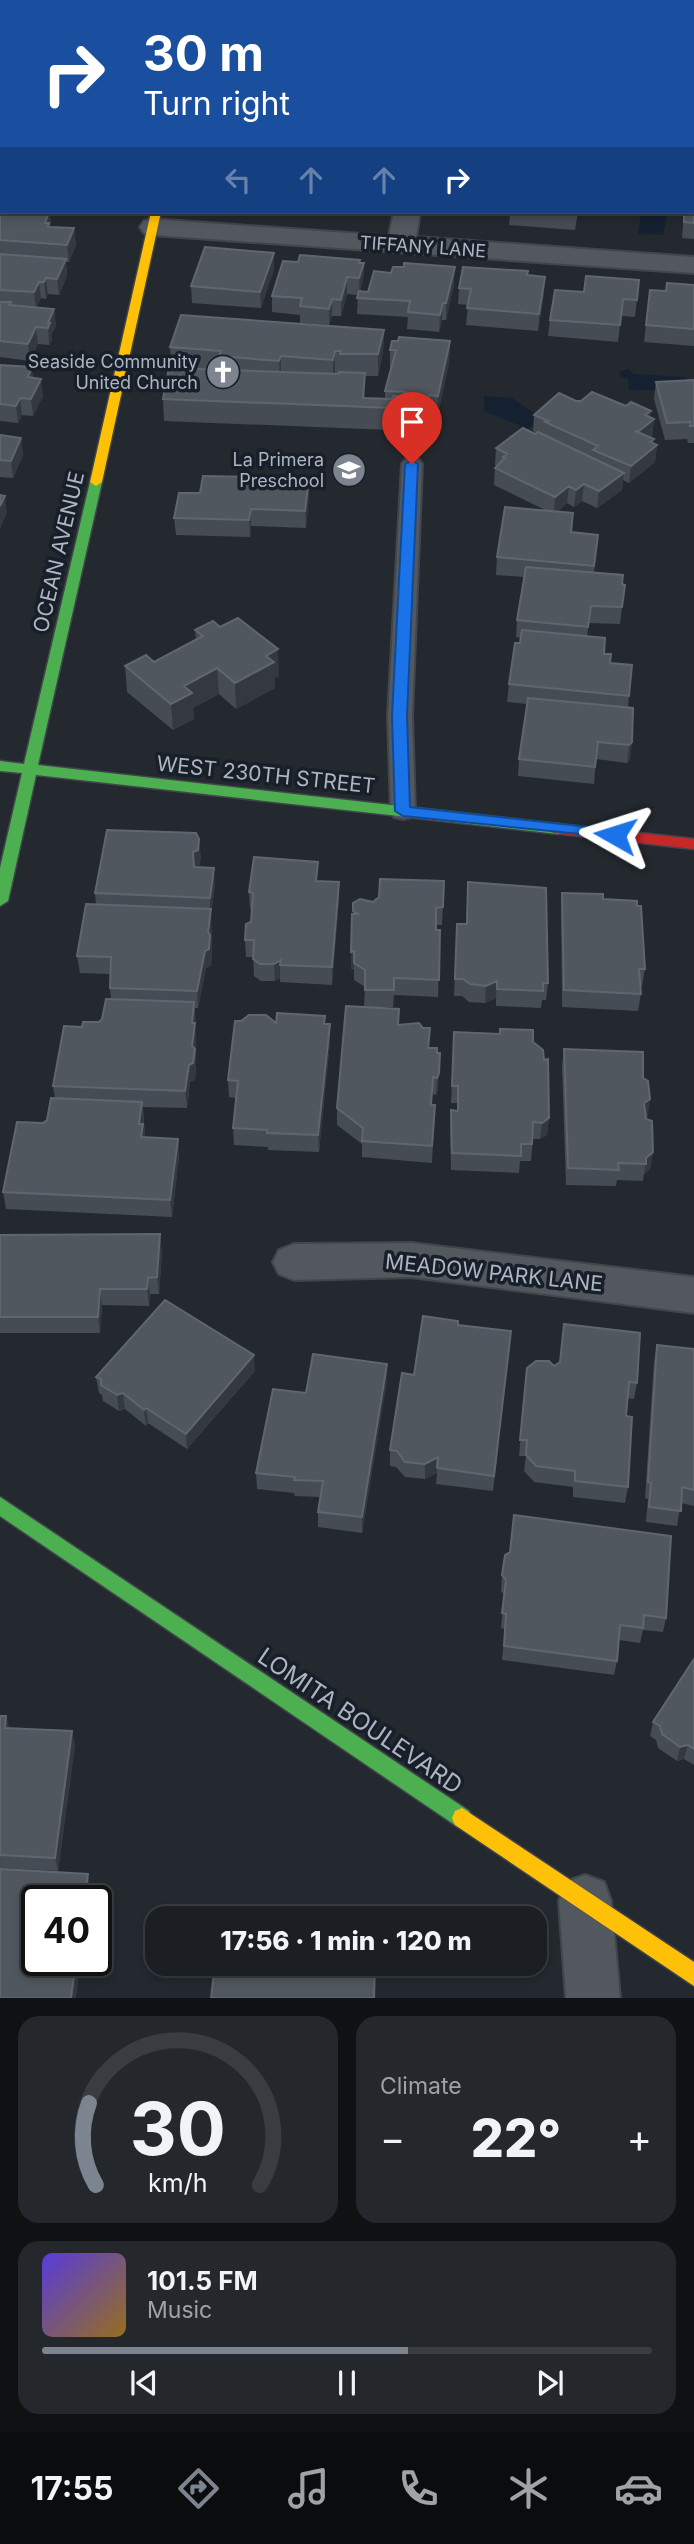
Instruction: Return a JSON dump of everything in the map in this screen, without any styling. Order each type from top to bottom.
[{"type":"street","points":[[401,245],[407,214]]},
{"type":"street","name":"TIFFANY LANE","points":[[155,219],[401,245],[694,265]]},
{"type":"street","name":"OCEAN AVENUE","points":[[0,901],[32,770],[155,219]]},
{"type":"street","name":"WEST 230TH STREET","points":[[0,766],[694,844]]},
{"type":"street","name":"MEADOW PARK LANE","points":[[294,1262],[411,1260],[694,1294]]},
{"type":"street","name":"LOMITA BOULEVARD","points":[[0,1505],[694,1975]]},
{"type":"street","points":[[585,1901],[593,1998]]},
{"type":"lane","points":[[403,811],[400,716],[412,464]]},
{"type":"water","points":[[641,214],[668,214],[663,235],[638,234]]},
{"type":"water","points":[[628,369],[634,374],[686,377],[687,391],[629,390],[628,379],[620,376],[619,372]]},
{"type":"water","points":[[484,396],[512,398],[541,418],[528,429],[484,411]]},
{"type":"building","points":[[0,214],[48,214],[45,223],[49,223],[48,227],[74,228],[67,245],[0,240]]},
{"type":"building","points":[[684,214],[694,214],[694,223],[684,222]]},
{"type":"building","points":[[205,247],[274,253],[260,292],[191,286]]},
{"type":"building","points":[[0,254],[66,259],[57,279],[46,278],[44,282],[39,282],[34,292],[0,290]]},
{"type":"building","points":[[300,255],[360,260],[359,263],[364,263],[359,278],[347,277],[341,300],[332,299],[329,309],[300,306],[302,298],[272,296],[283,261],[298,262]]},
{"type":"building","points":[[404,263],[455,267],[446,303],[443,303],[440,315],[408,312],[410,301],[357,298],[359,291],[368,292],[374,271],[391,273],[393,267],[404,267]]},
{"type":"building","points":[[463,267],[528,271],[527,275],[545,277],[539,314],[467,308],[471,289],[459,288]]},
{"type":"building","points":[[586,276],[639,280],[637,300],[623,299],[620,325],[550,320],[555,290],[584,292]]},
{"type":"building","points":[[667,283],[694,285],[694,329],[646,325],[650,290],[666,291]]},
{"type":"building","points":[[0,302],[54,309],[48,328],[36,327],[28,344],[0,341]]},
{"type":"building","points":[[181,315],[384,330],[378,354],[340,354],[341,351],[335,351],[333,360],[281,356],[279,361],[219,356],[221,351],[170,347]]},
{"type":"building","points":[[399,337],[450,341],[438,396],[429,395],[428,401],[424,401],[423,412],[392,411],[392,408],[163,399],[169,368],[365,373],[363,398],[392,399],[393,396],[405,396],[405,392],[385,391],[396,350],[390,350],[392,341],[398,341]]},
{"type":"building","points":[[0,365],[32,367],[28,377],[41,379],[31,399],[20,398],[16,406],[0,404]]},
{"type":"building","points":[[694,380],[694,426],[690,426],[690,422],[667,423],[656,382]]},
{"type":"building","points":[[592,392],[626,406],[631,402],[651,411],[645,415],[654,419],[639,431],[635,431],[654,439],[650,442],[657,445],[631,466],[593,450],[598,446],[534,415],[559,393],[581,401]]},
{"type":"building","points":[[523,428],[535,434],[538,432],[624,473],[599,491],[584,484],[576,490],[569,486],[555,497],[495,468],[507,454],[496,448]]},
{"type":"building","points":[[0,435],[21,438],[11,461],[0,460]]},
{"type":"building","points":[[203,476],[309,478],[305,511],[251,509],[249,520],[174,518],[179,493],[200,493]]},
{"type":"building","points":[[505,507],[573,513],[571,532],[598,535],[594,566],[497,557]]},
{"type":"building","points":[[526,567],[623,575],[622,584],[625,585],[622,607],[591,606],[588,627],[517,620]]},
{"type":"building","points":[[238,618],[278,649],[266,656],[274,662],[235,683],[217,668],[184,686],[192,693],[171,704],[125,666],[146,655],[154,662],[203,636],[195,630],[213,621],[220,627]]},
{"type":"building","points":[[522,630],[605,638],[604,654],[611,654],[610,663],[632,665],[629,696],[509,684],[515,643],[520,643]]},
{"type":"building","points":[[528,698],[633,708],[632,742],[629,745],[598,742],[595,767],[519,759]]},
{"type":"building","points":[[107,830],[196,833],[199,839],[198,850],[193,852],[194,867],[214,868],[210,898],[95,893]]},
{"type":"building","points":[[254,857],[318,862],[316,881],[339,882],[332,967],[280,965],[281,960],[274,964],[260,964],[253,959],[254,940],[245,940],[246,924],[251,922],[253,893],[249,892]]},
{"type":"building","points":[[380,879],[444,881],[443,907],[436,908],[436,930],[440,930],[439,980],[394,978],[394,990],[365,990],[365,970],[354,963],[354,951],[351,952],[352,914],[358,914],[353,911],[353,903],[360,899],[373,902],[379,897]]},
{"type":"building","points":[[468,882],[546,888],[548,983],[543,983],[543,991],[497,989],[497,981],[486,986],[455,979],[457,924],[467,924]]},
{"type":"building","points":[[562,893],[603,894],[603,899],[637,901],[637,906],[641,906],[645,969],[639,969],[641,994],[564,990]]},
{"type":"building","points":[[86,904],[211,909],[209,949],[205,951],[197,991],[110,988],[111,957],[77,956]]},
{"type":"building","points":[[106,999],[194,1002],[192,1046],[195,1049],[193,1063],[189,1065],[185,1091],[53,1086],[64,1026],[82,1027],[83,1022],[99,1022]]},
{"type":"building","points":[[346,1006],[399,1009],[398,1025],[419,1023],[423,1028],[430,1028],[428,1048],[437,1048],[437,1053],[440,1053],[439,1073],[437,1078],[433,1077],[431,1105],[435,1105],[432,1146],[362,1141],[363,1128],[337,1108]]},
{"type":"building","points":[[277,1013],[325,1016],[324,1024],[330,1024],[318,1135],[267,1133],[267,1130],[233,1128],[238,1081],[228,1080],[235,1021],[241,1021],[249,1015],[266,1015],[276,1023]]},
{"type":"building","points":[[500,1029],[533,1030],[533,1042],[543,1050],[544,1060],[548,1059],[549,1118],[542,1123],[533,1122],[532,1144],[521,1144],[521,1156],[452,1153],[451,1110],[458,1111],[458,1086],[452,1086],[454,1032],[500,1034]]},
{"type":"building","points":[[564,1049],[643,1052],[643,1078],[648,1081],[650,1099],[644,1103],[646,1119],[652,1121],[653,1152],[646,1158],[646,1164],[618,1163],[619,1170],[568,1168]]},
{"type":"building","points":[[51,1098],[142,1102],[139,1124],[143,1124],[141,1137],[178,1139],[170,1200],[3,1192],[17,1122],[43,1123],[47,1120]]},
{"type":"building","points":[[160,1234],[157,1277],[148,1278],[147,1289],[100,1289],[98,1317],[0,1317],[0,1235]]},
{"type":"building","points":[[165,1300],[254,1355],[186,1434],[146,1408],[144,1410],[123,1393],[117,1395],[101,1385],[101,1379],[96,1377]]},
{"type":"building","points":[[423,1316],[458,1321],[458,1325],[511,1331],[494,1476],[437,1468],[438,1457],[425,1464],[405,1462],[397,1451],[390,1450],[402,1373],[414,1375]]},
{"type":"building","points":[[564,1324],[640,1333],[637,1383],[629,1382],[626,1416],[632,1417],[628,1487],[575,1481],[575,1471],[536,1466],[526,1455],[527,1440],[520,1440],[527,1368],[536,1361],[549,1361],[554,1366],[560,1362]]},
{"type":"building","points":[[657,1345],[694,1349],[694,1490],[682,1487],[681,1511],[649,1507],[651,1483],[648,1482]]},
{"type":"building","points":[[313,1354],[387,1364],[362,1517],[318,1512],[323,1481],[294,1480],[295,1477],[256,1473],[273,1389],[306,1393]]},
{"type":"building","points":[[514,1515],[671,1536],[666,1618],[644,1615],[643,1628],[620,1625],[617,1661],[504,1646],[506,1614],[502,1613],[506,1580],[502,1575],[505,1555],[510,1552]]},
{"type":"building","points":[[694,1659],[694,1749],[688,1745],[680,1747],[662,1734],[660,1726],[653,1722]]},
{"type":"building","points":[[0,1716],[6,1716],[5,1728],[72,1731],[55,1858],[0,1855]]},
{"type":"building","points":[[0,1869],[88,1874],[86,1885],[21,1885],[21,1976],[74,1976],[71,1998],[0,1998]]},
{"type":"building","points":[[214,1976],[375,1976],[374,1998],[211,1998]]},
{"type":"traffic: fast","points":[[0,901],[96,482]]},
{"type":"traffic: fast","points":[[0,766],[558,829]]},
{"type":"traffic: fast","points":[[0,1505],[462,1818]]},
{"type":"traffic: slow","points":[[96,482],[156,214]]},
{"type":"traffic: slow","points":[[462,1818],[694,1975]]},
{"type":"traffic: jam","points":[[558,829],[694,844]]},
{"type":"place","name":"Seaside Community United Church","points":[[223,372]]},
{"type":"place","name":"La Primera Preschool","points":[[349,470]]},
{"type":"route","points":[[412,464],[400,716],[403,811],[615,835]]}]
